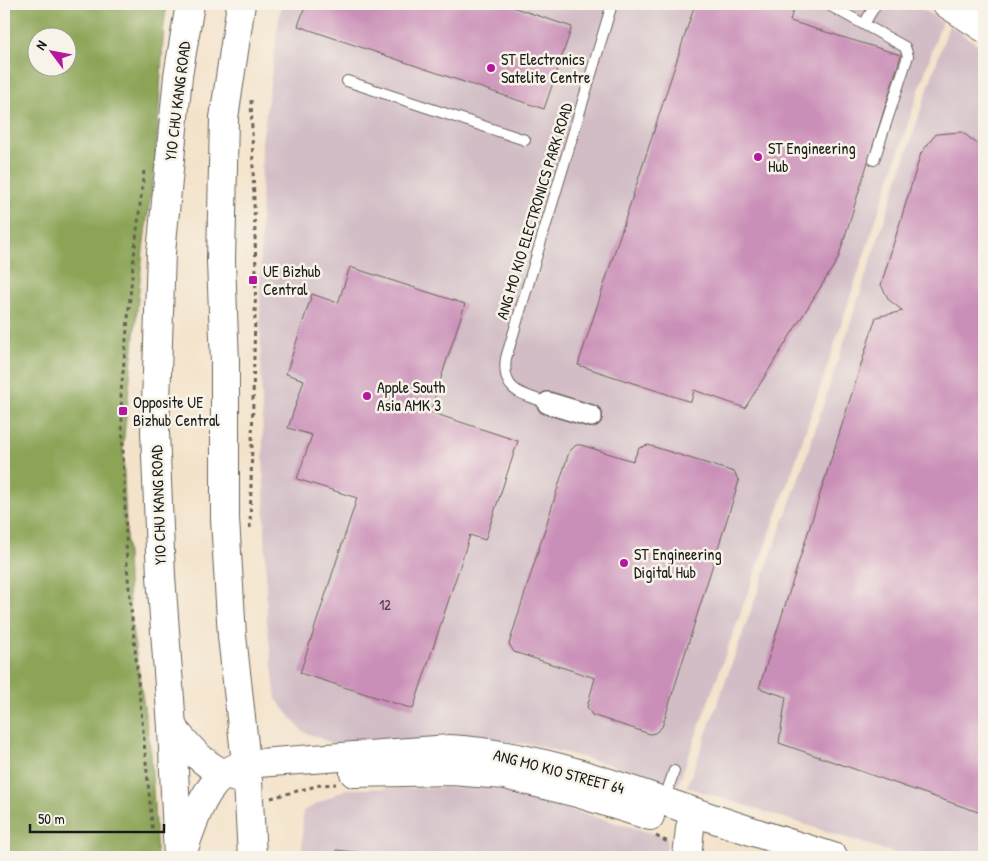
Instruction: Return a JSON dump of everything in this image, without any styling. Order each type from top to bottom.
[{"type":"main road","name":"YIO CHU KANG ROAD","points":[[179,857],[161,576],[155,432],[161,253],[178,76],[190,4]]},
{"type":"main road","points":[[241,4],[224,118],[221,262],[225,362],[225,519],[232,636],[252,857]]},
{"type":"main road","points":[[947,4],[984,28]]},
{"type":"main road","points":[[172,727],[200,759],[245,780]]},
{"type":"main road","name":"ANG MO KIO STREET 64","points":[[245,780],[331,774],[422,761],[473,772],[507,765],[585,774],[664,801],[700,841],[833,857]]},
{"type":"main road","name":"ANG MO KIO STREET 64","points":[[507,765],[700,841],[784,857]]},
{"type":"main road","points":[[179,857],[210,787],[245,780]]},
{"type":"street","points":[[548,403],[590,416]]},
{"type":"lane","name":"ANG MO KIO ELECTRONICS PARK ROAD","points":[[548,403],[520,394],[510,386],[505,376],[505,363],[612,4]]},
{"type":"lane","points":[[827,4],[905,47],[908,56],[874,160]]},
{"type":"lane","points":[[864,24],[876,4]]},
{"type":"lane","points":[[347,81],[526,140]]},
{"type":"lane","points":[[664,801],[674,771]]},
{"type":"path","points":[[250,528],[256,271],[251,94]]},
{"type":"path","points":[[126,567],[153,839]]},
{"type":"path","points":[[245,780],[320,785],[338,784]]},
{"type":"path","points":[[650,834],[666,842],[700,841]]},
{"type":"shaded area","points":[[281,4],[914,4],[942,21],[793,469],[678,785],[608,764],[530,744],[463,739],[334,744],[302,731],[276,699],[267,622],[260,316],[262,142]]},
{"type":"shaded area","points":[[949,25],[984,49],[984,857],[906,857],[687,787],[800,475]]},
{"type":"shaded area","points":[[487,787],[667,837],[666,857],[302,857],[303,811],[346,789]]},
{"type":"green space","points":[[4,4],[167,4],[164,24],[156,156],[144,241],[123,446],[129,607],[151,754],[157,857],[4,857]]},
{"type":"building","name":"ST Electronics Satelite Centre","points":[[306,4],[503,4],[572,27],[544,109],[298,26]]},
{"type":"building","name":"ST Engineering Hub","points":[[695,4],[784,4],[794,7],[790,21],[901,55],[838,259],[745,408],[694,390],[691,402],[578,365]]},
{"type":"building","points":[[962,132],[984,149],[984,814],[779,743],[786,697],[759,688],[876,317],[903,311],[889,300],[881,285],[921,153],[936,134]]},
{"type":"building","name":"Apple South Asia AMK 3","points":[[350,267],[465,304],[430,412],[518,441],[485,540],[470,535],[413,709],[300,673],[357,498],[297,479],[312,435],[288,428],[304,380],[286,374],[312,294],[338,303]]},
{"type":"building","name":"ST Engineering Digital Hub","points":[[576,445],[633,461],[639,448],[648,445],[734,472],[739,481],[662,727],[655,733],[650,734],[592,715],[587,707],[595,678],[514,652],[509,644],[569,452]]},
{"type":"building","points":[[336,850],[391,856],[391,857],[335,857]]},
{"type":"place","name":"ST Electronics Satelite Centre","points":[[491,68]]},
{"type":"place","name":"ST Engineering Hub","points":[[758,157]]},
{"type":"place","name":"UE Bizhub Central","points":[[253,280]]},
{"type":"place","name":"Apple South Asia AMK 3","points":[[367,396]]},
{"type":"place","name":"Opposite UE Bizhub Central","points":[[123,411]]},
{"type":"place","name":"ST Engineering Digital Hub","points":[[624,563]]}]
